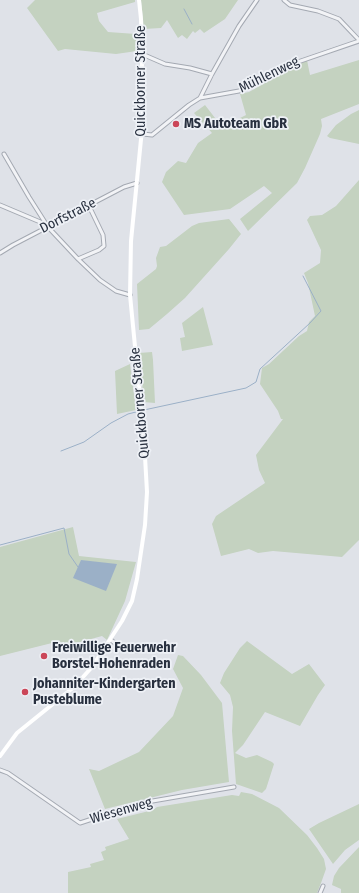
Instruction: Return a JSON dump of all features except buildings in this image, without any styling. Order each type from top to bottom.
[{"type":"main road","name":"Quickborner Straße","points":[[0,756],[17,733],[74,687],[92,667],[111,640],[132,601],[139,572],[145,526],[147,492],[130,295],[131,242],[144,119],[141,18],[139,0]]},
{"type":"street","points":[[200,98],[239,26],[257,0]]},
{"type":"street","points":[[284,0],[290,5],[318,11],[338,19],[359,40]]},
{"type":"street","name":"Mühlenweg","points":[[142,134],[152,136],[189,105],[200,98],[239,91],[289,64],[359,40]]},
{"type":"street","points":[[142,54],[165,64],[190,68],[212,74]]},
{"type":"street","points":[[4,154],[48,226],[78,259],[100,280],[116,291],[130,295]]},
{"type":"street","name":"Dorfstraße","points":[[0,253],[48,226],[124,187],[137,183]]},
{"type":"street","points":[[0,205],[43,222],[48,226]]},
{"type":"street","points":[[78,259],[99,250],[104,246],[103,236],[89,206]]},
{"type":"street","points":[[111,640],[121,648],[138,651]]},
{"type":"street","name":"Wiesenweg","points":[[0,770],[80,823],[140,803],[234,787]]},
{"type":"street","points":[[320,893],[323,886]]},
{"type":"green space","points":[[35,0],[135,0],[135,2],[97,13],[99,21],[108,32],[136,34],[137,51],[116,54],[65,49],[58,51],[27,8]]},
{"type":"green space","points":[[141,0],[238,0],[225,19],[204,33],[200,29],[195,33],[193,31],[187,39],[182,35],[178,38],[167,20],[161,28],[144,29]]},
{"type":"green space","points":[[307,60],[310,75],[359,60],[359,104],[321,119],[322,126],[320,134],[297,183],[248,231],[240,219],[272,193],[264,186],[230,209],[184,215],[162,182],[166,172],[178,161],[186,163],[198,143],[212,133],[194,113],[205,105],[222,127],[246,115],[240,94],[249,92]]},
{"type":"green space","points":[[359,110],[359,144],[330,138],[327,136],[336,125]]},
{"type":"green space","points":[[359,180],[359,540],[342,557],[273,551],[258,553],[249,549],[221,556],[212,524],[216,516],[265,483],[259,470],[256,455],[283,419],[281,419],[278,411],[260,384],[262,368],[269,364],[299,336],[307,331],[309,322],[315,316],[308,283],[304,273],[320,263],[321,250],[307,220],[310,216],[322,215],[336,206]]},
{"type":"green space","points":[[229,219],[241,234],[229,249],[185,298],[149,329],[139,330],[137,284],[156,269],[156,258],[160,247],[166,246],[192,226],[199,223]]},
{"type":"green space","points":[[203,307],[213,345],[182,351],[180,338],[185,337],[182,323]]},
{"type":"green space","points":[[152,352],[155,403],[144,402],[139,353]]},
{"type":"green space","points":[[130,364],[136,410],[117,414],[115,371]]},
{"type":"green space","points":[[73,527],[79,556],[136,562],[125,601],[107,640],[102,636],[62,647],[60,641],[0,656],[0,547]]},
{"type":"green space","points":[[247,641],[292,674],[309,664],[325,685],[300,726],[265,712],[243,745],[235,753],[246,758],[257,755],[274,764],[266,789],[262,793],[236,784],[232,731],[233,707],[230,695],[220,683],[224,673],[240,648]]},
{"type":"green space","points":[[178,655],[183,656],[201,675],[222,703],[229,782],[182,790],[105,809],[89,769],[99,771],[139,752],[173,716],[183,688],[173,669]]},
{"type":"green space","points":[[241,792],[252,794],[279,808],[307,835],[317,848],[324,859],[326,869],[317,893],[68,893],[68,872],[91,867],[90,864],[104,860],[101,852],[106,850],[105,847],[129,839],[117,819],[153,810],[157,807],[232,795],[239,796]]},
{"type":"green space","points":[[359,804],[359,840],[345,850],[333,864],[309,829]]},
{"type":"green space","points":[[359,847],[359,893],[341,893],[341,889],[332,885],[334,876],[339,868]]},
{"type":"water","points":[[81,560],[117,564],[106,591],[73,578]]},
{"type":"waterway","points":[[184,9],[192,24]]},
{"type":"waterway","points":[[144,410],[246,388],[256,382],[260,369],[321,311],[303,276]]},
{"type":"waterway","points":[[61,451],[84,442],[111,423],[128,414],[136,412]]},
{"type":"waterway","points":[[0,545],[64,528],[69,554],[78,567]]},
{"type":"place","name":"MS Autoteam GbR","points":[[176,124]]},
{"type":"place","name":"Freiwillige Feuerwehr Borstel-Hohenraden","points":[[44,656]]},
{"type":"place","name":"Johanniter-Kindergarten Pusteblume","points":[[25,692]]}]
